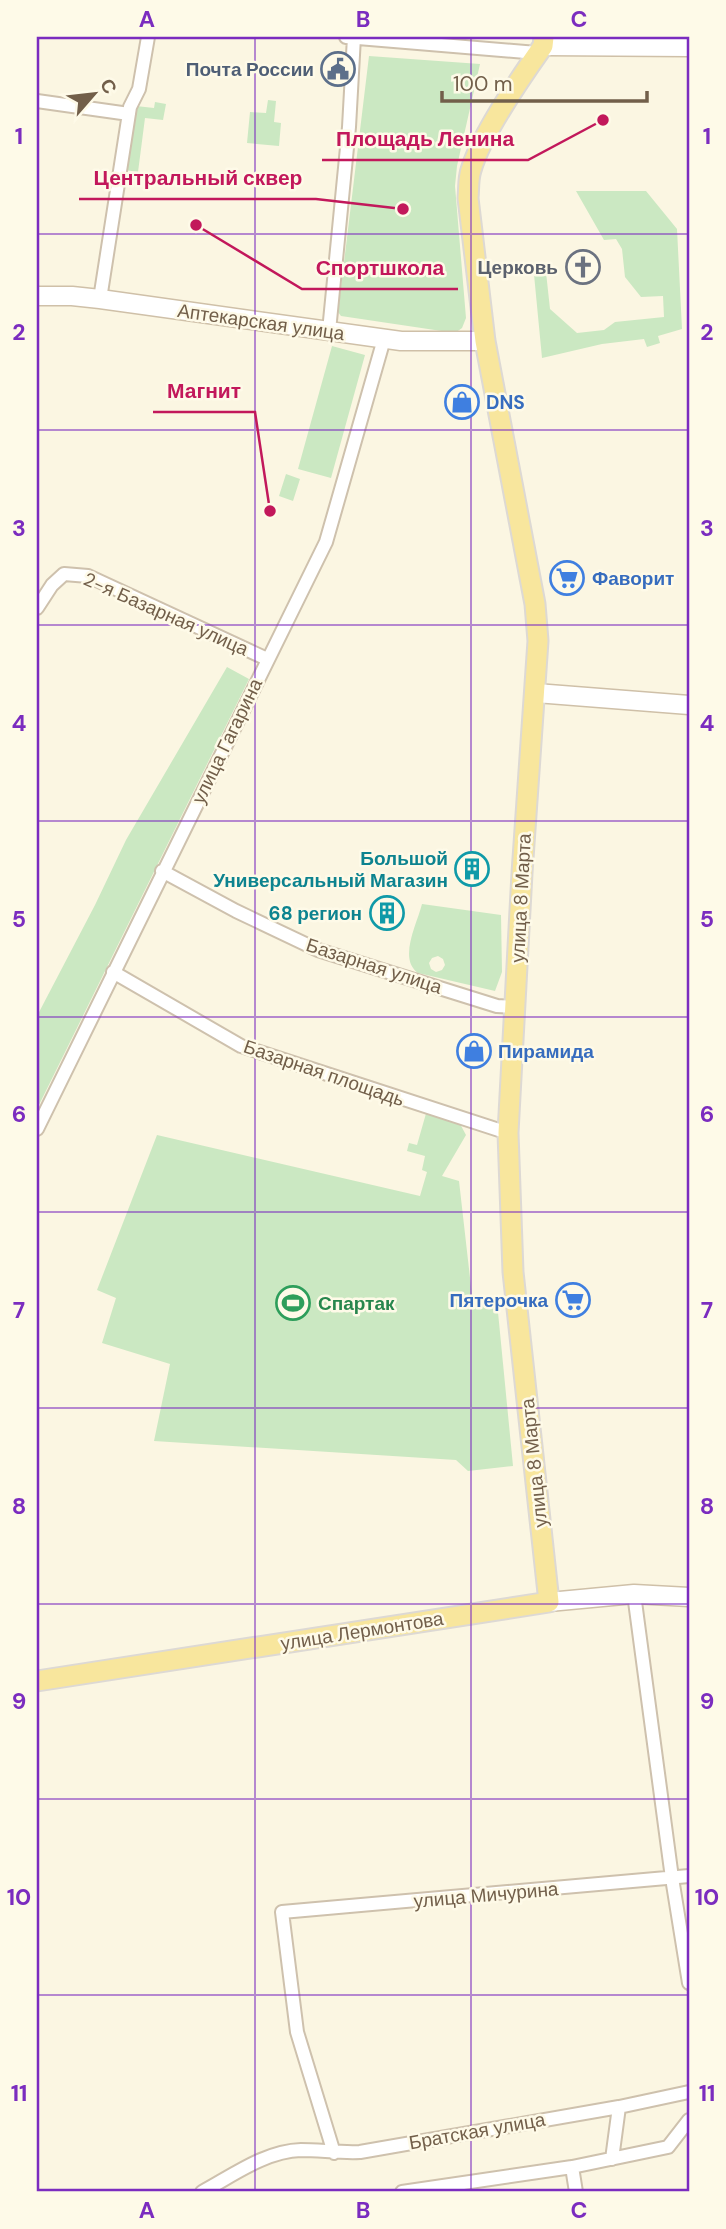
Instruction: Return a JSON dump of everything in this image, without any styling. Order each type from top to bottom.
[{"type":"main road","name":"улица 8 Марта","points":[[541,45],[477,156],[469,178],[468,198],[485,341],[535,604],[538,641],[523,849],[508,1133],[513,1272],[549,1602]]},
{"type":"main road","name":"улица Лермонтова","points":[[37,1681],[549,1602]]},
{"type":"street","points":[[100,299],[129,114],[139,89],[148,37]]},
{"type":"street","points":[[346,37],[541,45],[689,47]]},
{"type":"street","points":[[329,331],[351,105],[354,37]]},
{"type":"street","points":[[37,101],[129,114]]},
{"type":"street","name":"Аптекарская улица","points":[[37,296],[100,299],[384,339],[485,341]]},
{"type":"street","name":"улица Гагарина","points":[[37,1129],[326,542],[384,339]]},
{"type":"street","name":"2-я Базарная улица","points":[[37,608],[52,585],[64,574],[88,576],[268,659]]},
{"type":"street","points":[[536,692],[689,705]]},
{"type":"street","name":"Базарная улица","points":[[162,871],[236,911],[318,950],[497,1006],[515,1007]]},
{"type":"street","name":"Базарная площадь","points":[[113,972],[242,1046],[508,1133]]},
{"type":"street","points":[[634,1594],[672,1878],[689,1983]]},
{"type":"street","name":"улица Лермонтова","points":[[549,1602],[634,1594],[689,1597]]},
{"type":"street","name":"улица Мичурина","points":[[334,2153],[297,2032],[282,1912],[689,1876]]},
{"type":"street","name":"Братская улица","points":[[202,2192],[263,2159],[299,2150],[360,2152],[619,2107],[689,2092]]},
{"type":"street","points":[[612,2159],[619,2107]]},
{"type":"street","points":[[402,2192],[572,2167],[668,2147],[689,2120]]},
{"type":"street","points":[[572,2167],[576,2192]]},
{"type":"green space","points":[[369,56],[480,64],[455,186],[466,318],[462,328],[455,333],[341,316],[338,312]]},
{"type":"green space","points":[[268,100],[276,101],[274,122],[281,123],[279,146],[247,143],[250,112],[266,113]]},
{"type":"green space","points":[[155,102],[166,104],[163,120],[145,118],[138,172],[125,170],[136,106],[154,108]]},
{"type":"green space","points":[[576,191],[646,191],[677,229],[682,329],[658,336],[660,343],[647,347],[644,339],[602,344],[542,358],[533,264],[545,263],[550,309],[577,333],[604,330],[615,322],[664,317],[663,296],[641,297],[625,277],[622,249],[616,239],[604,240]]},
{"type":"green space","points":[[332,346],[365,355],[331,478],[298,469]]},
{"type":"green space","points":[[286,474],[300,479],[293,501],[279,496]]},
{"type":"green space","points":[[227,667],[249,679],[37,1109],[37,1016],[126,840]]},
{"type":"green space","points":[[422,904],[501,915],[502,972],[495,991],[418,973],[412,967],[409,950]],"holes":[[[438,956],[443,959],[445,965],[442,970],[436,972],[431,969],[429,963],[432,958]]]},
{"type":"green space","name":"Спартак","points":[[427,1110],[459,1122],[466,1135],[442,1176],[459,1181],[473,1304],[497,1302],[513,1466],[468,1471],[456,1460],[154,1441],[170,1364],[102,1343],[116,1298],[97,1290],[157,1135],[420,1196],[427,1172],[422,1170],[425,1156],[407,1151],[409,1143],[417,1145]]},
{"type":"place","name":"Почта России","points":[[338,69]]},
{"type":"place","name":"Площадь Ленина","points":[[603,120]]},
{"type":"place","name":"Центральный сквер","points":[[403,209]]},
{"type":"place","name":"Спортшкола","points":[[196,225]]},
{"type":"place","name":"Церковь","points":[[583,267]]},
{"type":"place","name":"DNS","points":[[462,402]]},
{"type":"place","name":"Магнит","points":[[270,511]]},
{"type":"place","name":"Фаворит","points":[[567,578]]},
{"type":"place","name":"Большой Универсальный Магазин","points":[[472,869]]},
{"type":"place","name":"68 регион","points":[[387,913]]},
{"type":"place","name":"Пирамида","points":[[474,1051]]},
{"type":"place","name":"Пятерочка","points":[[573,1300]]},
{"type":"place","name":"Спартак","points":[[293,1303]]}]
